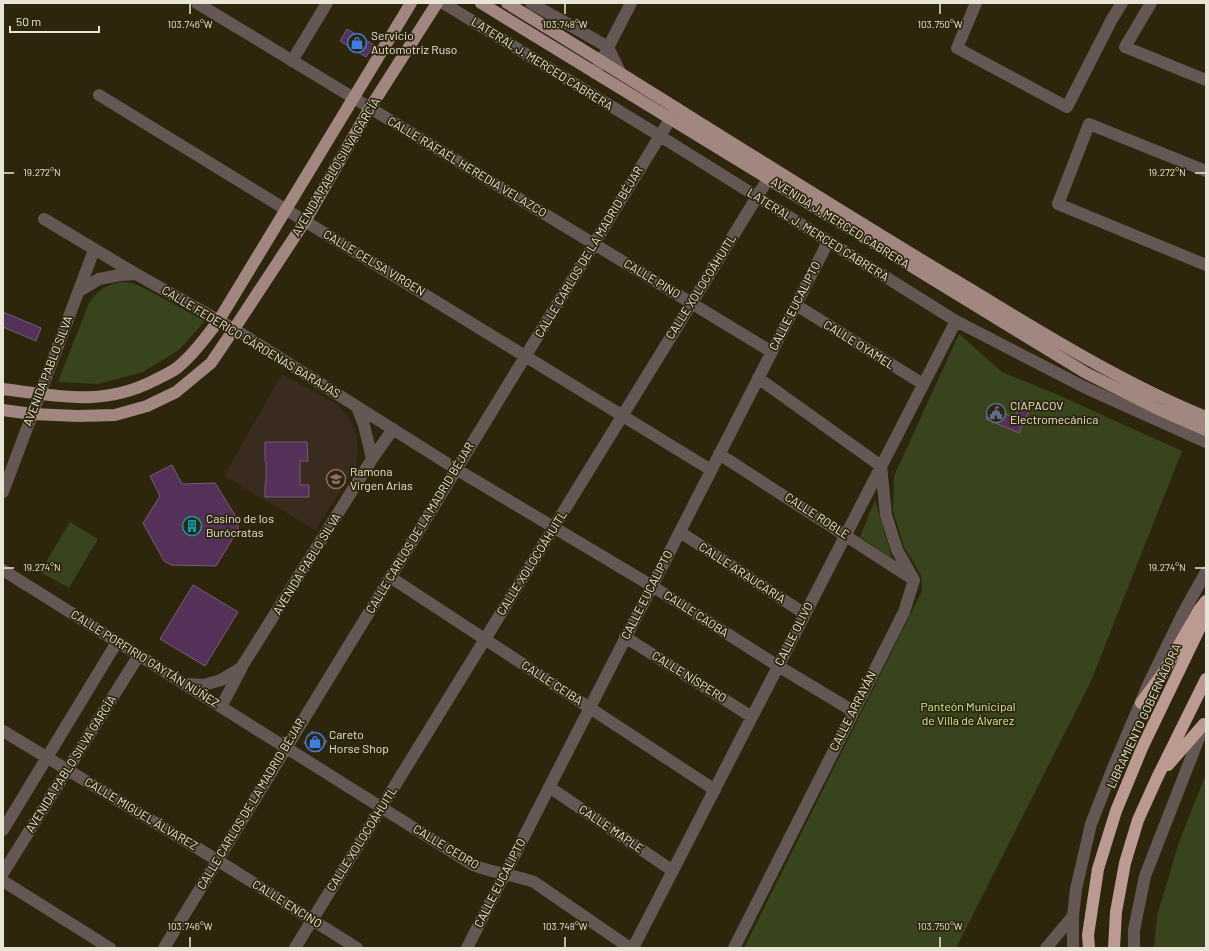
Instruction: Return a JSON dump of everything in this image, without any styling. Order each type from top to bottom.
[{"type":"highway","points":[[1141,703],[1163,673],[1199,610],[1206,601]]},
{"type":"highway","name":"LIBRAMIENTO GOBERNADORA","points":[[1088,948],[1088,935],[1098,869],[1116,812],[1142,748],[1206,615]]},
{"type":"highway","points":[[1114,948],[1116,912],[1125,863],[1138,820],[1206,679]]},
{"type":"highway","points":[[1157,778],[1205,722]]},
{"type":"main road","name":"AVENIDA PABLO SILVA GARCÍA","points":[[3,389],[67,397],[92,398],[114,395],[143,386],[176,369],[197,348],[219,320],[411,3]]},
{"type":"main road","name":"AVENIDA PABLO SILVA GARCÍA","points":[[3,410],[32,414],[78,416],[115,415],[147,406],[176,392],[211,363],[305,221],[370,108],[437,3]]},
{"type":"main road","name":"AVENIDA J. MERCED CABRERA","points":[[481,3],[1086,373],[1185,421],[1205,427]]},
{"type":"main road","name":"AVENIDA J. MERCED CABRERA","points":[[507,3],[601,60],[843,213],[1061,344],[1129,382],[1182,408],[1205,427]]},
{"type":"main road","points":[[1182,408],[1206,411]]},
{"type":"street","name":"CALLE RAFAÉL HEREDIA VELAZCO","points":[[197,3],[594,244]]},
{"type":"street","points":[[292,61],[327,3]]},
{"type":"street","name":"LATERAL J. MERCED CABRERA","points":[[443,3],[660,136],[956,321],[1086,388],[1206,442]]},
{"type":"street","points":[[531,3],[608,47],[620,72]]},
{"type":"street","points":[[594,73],[631,3]]},
{"type":"street","points":[[976,3],[957,48],[1068,107],[1112,19],[1122,3]]},
{"type":"street","points":[[1151,3],[1125,47],[1206,80]]},
{"type":"street","name":"CALLE CELSA VIRGEN","points":[[99,95],[526,356]]},
{"type":"street","name":"CALLE CARLOS DE LA MADRID BÉJAR","points":[[164,948],[677,108]]},
{"type":"street","points":[[1206,171],[1089,124],[1058,204],[1206,265]]},
{"type":"street","name":"CALLE XOLOCOÁHUITL","points":[[295,948],[768,179]]},
{"type":"street","name":"CALLE FEDERICO CÁRDENAS BARAJAS","points":[[44,219],[94,250],[234,329],[456,469]]},
{"type":"street","name":"CALLE EUCALIPTO","points":[[471,946],[505,873],[828,242]]},
{"type":"street","name":"CALLE PINO","points":[[594,244],[772,352]]},
{"type":"street","name":"AVENIDA PABLO SILVA","points":[[3,492],[94,250]]},
{"type":"street","points":[[79,291],[99,279],[136,274]]},
{"type":"street","name":"CALLE OYAMEL","points":[[796,305],[923,384]]},
{"type":"street","name":"CALLE OLIVO","points":[[632,948],[956,321]]},
{"type":"street","points":[[526,356],[711,470]]},
{"type":"street","points":[[758,378],[881,466],[886,515],[897,550],[914,580]]},
{"type":"street","points":[[358,407],[372,459]]},
{"type":"street","points":[[1150,418],[1185,421]]},
{"type":"street","name":"AVENIDA PABLO SILVA","points":[[221,707],[241,668],[372,459],[393,429]]},
{"type":"street","name":"CALLE ROBLE","points":[[719,454],[914,580]]},
{"type":"street","name":"CALLE CAOBA","points":[[456,469],[652,586],[778,666],[853,711]]},
{"type":"street","name":"CALLE ARAUCARIA","points":[[680,532],[805,614]]},
{"type":"street","name":"CALLE PORFIRIO GAYTÁN NÚÑEZ","points":[[3,570],[286,748]]},
{"type":"street","points":[[1073,948],[1073,916],[1076,889],[1092,824],[1113,768],[1148,686],[1182,615],[1206,572]]},
{"type":"street","name":"CALLE CEIBA","points":[[390,577],[714,790]]},
{"type":"street","name":"CALLE ARRAYÁN","points":[[734,948],[904,612],[914,580]]},
{"type":"street","name":"CALLE NÍSPERO","points":[[626,638],[752,717]]},
{"type":"street","name":"AVENIDA PABLO SILVA GARCÍA","points":[[3,830],[117,642]]},
{"type":"street","name":"AVENIDA PABLO SILVA GARCÍA","points":[[3,872],[139,655]]},
{"type":"street","name":"AVENIDA PABLO SILVA","points":[[185,684],[204,685],[221,680],[241,668]]},
{"type":"street","points":[[1134,948],[1134,930],[1145,876],[1205,722]]},
{"type":"street","name":"CALLE MIGUEL ÁLVAREZ","points":[[3,730],[217,860]]},
{"type":"street","name":"CALLE CEDRO","points":[[286,748],[473,865],[534,882],[632,948]]},
{"type":"street","name":"CALLE MAPLE","points":[[549,787],[673,871]]},
{"type":"street","name":"CALLE ENCINO","points":[[217,860],[357,948]]},
{"type":"street","points":[[3,881],[110,948]]},
{"type":"street","points":[[1046,948],[1073,916]]},
{"type":"shaded area","points":[[282,374],[338,405],[349,418],[356,433],[358,449],[356,467],[315,530],[224,476]]},
{"type":"green space","points":[[122,282],[132,283],[142,287],[205,321],[179,350],[143,372],[98,384],[58,382],[89,303],[103,288]]},
{"type":"green space","name":"Panteón Municipal de Villa de Álvarez","points":[[959,334],[1002,372],[1056,394],[1182,451],[1091,681],[956,948],[744,948],[922,591],[921,575],[904,547],[893,511],[894,476]]},
{"type":"green space","points":[[875,500],[892,558],[860,537]]},
{"type":"green space","points":[[70,522],[98,539],[69,588],[40,572]]},
{"type":"green space","points":[[1206,774],[1206,948],[1154,948],[1157,916],[1179,842]]},
{"type":"building","name":"Servicio Automotriz Ruso","points":[[347,29],[374,45],[366,57],[340,41]]},
{"type":"building","points":[[3,312],[41,328],[36,341],[3,327]]},
{"type":"building","name":"CIAPACOV Electromecánica","points":[[1022,400],[1032,404],[1019,433],[986,419],[991,408],[1015,418]]},
{"type":"building","points":[[265,442],[307,442],[308,461],[300,461],[300,485],[309,485],[309,497],[265,497]]},
{"type":"building","name":"Casino de los Burócratas","points":[[172,465],[182,484],[215,483],[238,520],[238,530],[216,566],[171,565],[164,561],[143,523],[160,496],[150,476]]},
{"type":"building","points":[[193,585],[238,612],[205,666],[160,639]]},
{"type":"building","name":"Careto Horse Shop","points":[[312,731],[327,741],[319,752],[304,743]]},
{"type":"place","name":"Servicio Automotriz Ruso","points":[[357,43]]},
{"type":"place","name":"CIAPACOV Electromecánica","points":[[996,413]]},
{"type":"place","name":"Ramona Virgen Arias","points":[[336,479]]},
{"type":"place","name":"Casino de los Burócratas","points":[[192,526]]},
{"type":"place","name":"Careto Horse Shop","points":[[315,742]]}]
